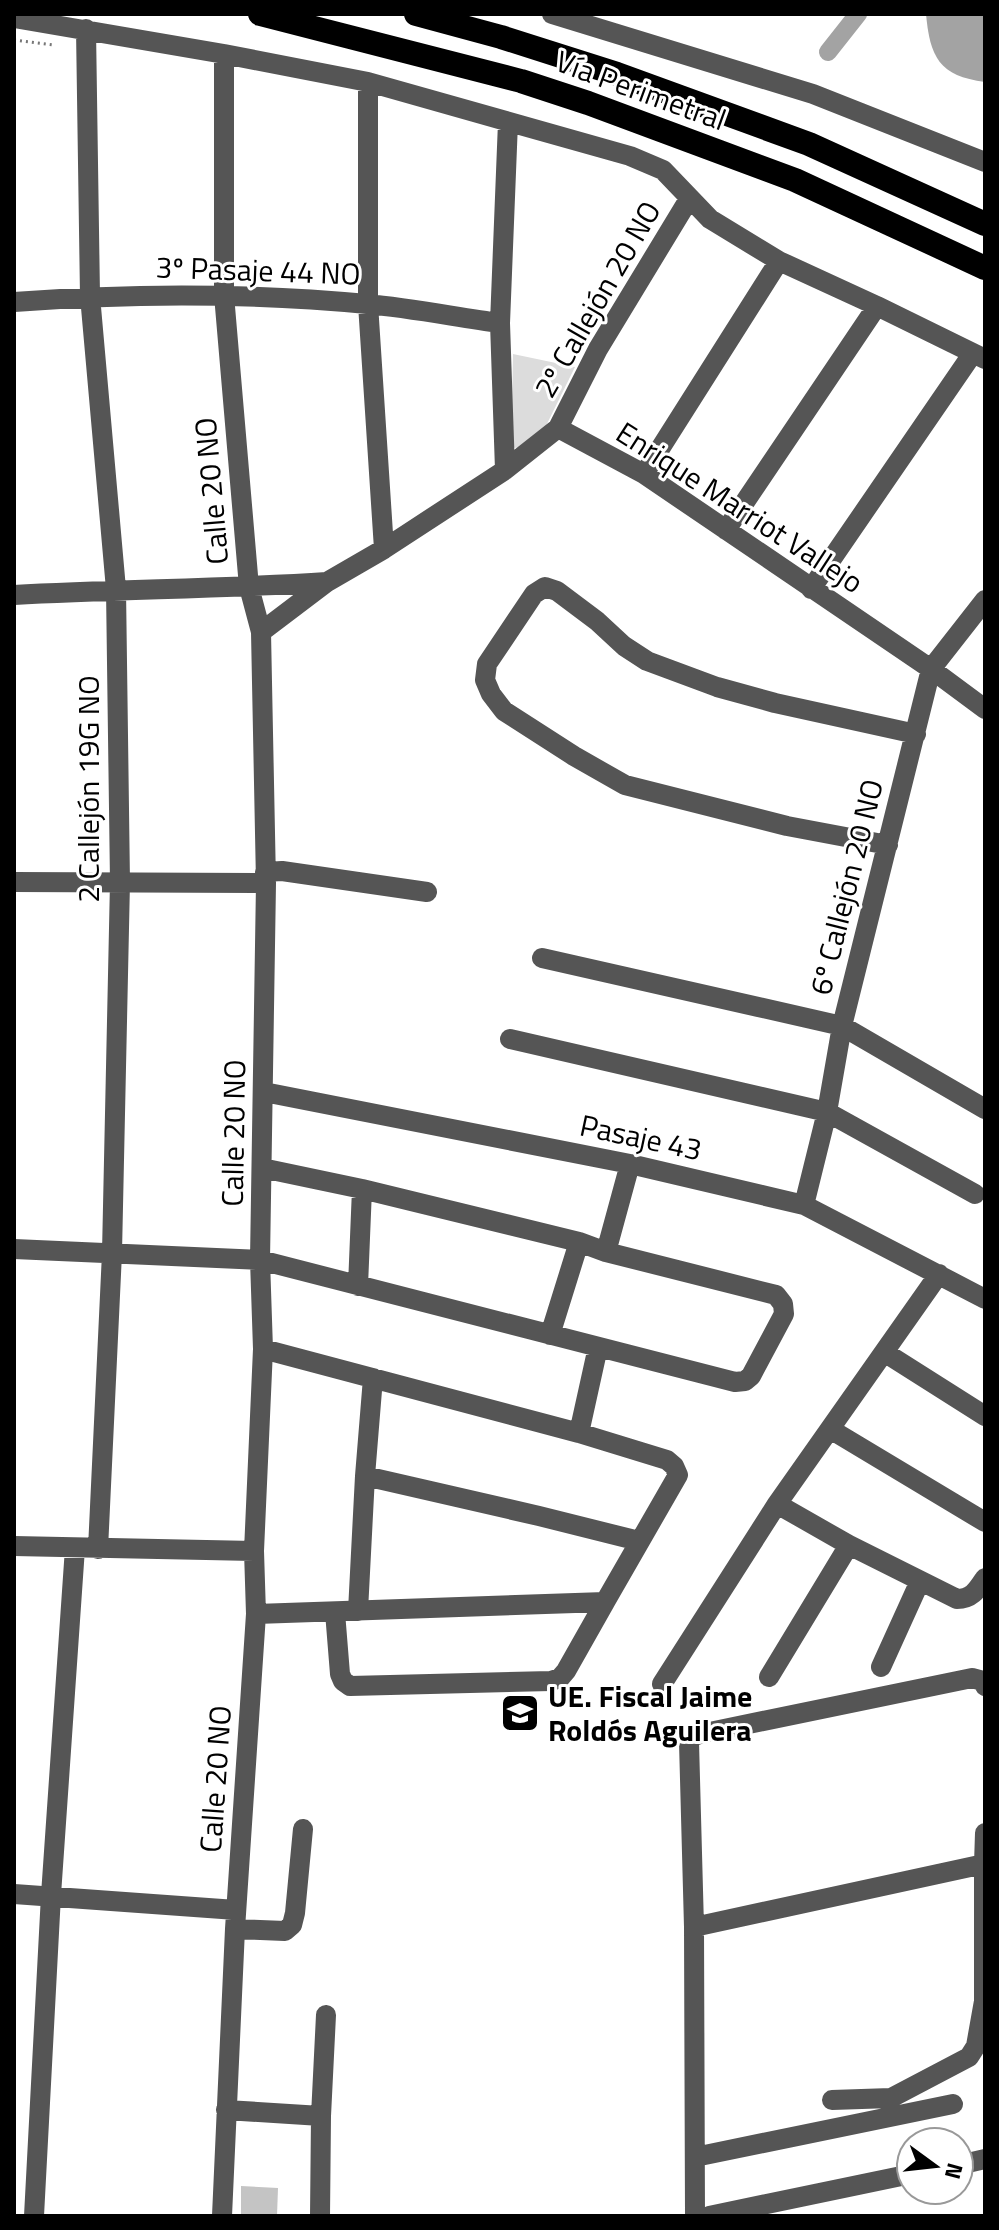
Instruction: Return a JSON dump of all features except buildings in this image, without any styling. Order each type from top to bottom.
[{"type":"highway","name":"Vía Perimetral","points":[[260,14],[521,81],[588,103],[795,180],[985,268]]},
{"type":"highway","name":"Vía Perimetral","points":[[416,14],[617,74],[809,144],[985,224]]},
{"type":"street","name":"Vía Perimetral","points":[[552,14],[813,94],[985,162]]},
{"type":"street","points":[[14,18],[368,82],[630,156],[663,170],[710,219],[779,261],[979,356],[811,589]]},
{"type":"street","name":"2 Callejón 19G NO","points":[[86,29],[90,296],[116,589],[120,882],[112,1253],[98,1549]]},
{"type":"street","name":"Calle 20 NO","points":[[222,2216],[236,1920],[256,1614],[254,1551],[263,1349],[260,1260],[265,877],[261,632],[249,587],[224,295],[224,54]]},
{"type":"street","points":[[368,82],[368,304],[384,549]]},
{"type":"street","points":[[505,470],[500,323],[508,122]]},
{"type":"street","name":"2º Callejón 20 NO","points":[[558,428],[598,349],[689,199]]},
{"type":"street","points":[[644,474],[779,261]]},
{"type":"street","name":"3º Pasaje 44 NO","points":[[14,302],[90,296],[224,295],[368,304],[500,323]]},
{"type":"street","points":[[726,530],[877,306]]},
{"type":"street","points":[[261,632],[327,582],[384,549],[505,470],[558,428]]},
{"type":"street","name":"Enrique Marriot Vallejo","points":[[558,428],[644,474],[985,709]]},
{"type":"street","points":[[14,595],[327,582]]},
{"type":"street","points":[[888,845],[787,826],[625,785],[504,711],[485,680],[487,664],[534,594],[545,587],[557,591],[647,661],[717,687],[775,703],[916,734]]},
{"type":"street","name":"6º Callejón 20 NO","points":[[804,1205],[827,1112],[842,1026],[931,669],[985,600]]},
{"type":"street","points":[[14,882],[265,877],[282,871],[427,892]]},
{"type":"street","points":[[542,958],[842,1026],[985,1109]]},
{"type":"street","points":[[510,1039],[827,1112],[975,1194]]},
{"type":"street","name":"Pasaje 43","points":[[264,1092],[630,1164],[804,1205],[985,1299]]},
{"type":"street","points":[[606,1252],[630,1164]]},
{"type":"street","points":[[14,1249],[260,1260],[735,1382],[745,1381],[751,1376],[784,1314],[783,1304],[776,1295],[606,1252],[579,1242],[262,1168]]},
{"type":"street","points":[[358,1286],[362,1189]]},
{"type":"street","points":[[550,1335],[579,1242]]},
{"type":"street","points":[[662,1684],[777,1504],[939,1274]]},
{"type":"street","points":[[579,1433],[598,1347]]},
{"type":"street","points":[[263,1349],[579,1433],[667,1460],[678,1475],[560,1678],[551,1681],[350,1686],[340,1674],[335,1612]]},
{"type":"street","points":[[884,1352],[985,1416]]},
{"type":"street","points":[[358,1611],[373,1378]]},
{"type":"street","points":[[830,1429],[985,1522]]},
{"type":"street","points":[[365,1476],[639,1541]]},
{"type":"street","points":[[777,1504],[849,1545],[957,1599],[973,1595],[985,1578]]},
{"type":"street","points":[[769,1677],[849,1545]]},
{"type":"street","points":[[14,1546],[254,1551]]},
{"type":"street","points":[[34,2216],[51,1895],[75,1548]]},
{"type":"street","points":[[881,1667],[920,1581]]},
{"type":"street","points":[[256,1614],[605,1602]]},
{"type":"street","points":[[695,2216],[694,1927],[689,1742],[692,1737],[972,1678],[983,1681],[985,1686]]},
{"type":"street","points":[[14,1894],[51,1895],[236,1920],[285,1931],[292,1925],[295,1913],[303,1829]]},
{"type":"street","points":[[832,2100],[891,2098],[969,2057],[976,2046],[984,2001],[985,1833]]},
{"type":"street","points":[[694,1927],[984,1864]]},
{"type":"street","points":[[320,2216],[326,2015]]},
{"type":"street","points":[[695,2157],[953,2104]]},
{"type":"street","points":[[226,2110],[321,2116]]},
{"type":"street","points":[[709,2216],[895,2177]]},
{"type":"shaded area","points":[[926,14],[985,14],[985,82],[957,75],[940,62],[930,42]]},
{"type":"shaded area","points":[[513,354],[575,367],[542,434],[528,447],[511,448]]},
{"type":"waterway","points":[[828,52],[858,14]]},
{"type":"place","name":"UE. Fiscal Jaime Roldós Aguilera","points":[[520,1713]]}]
